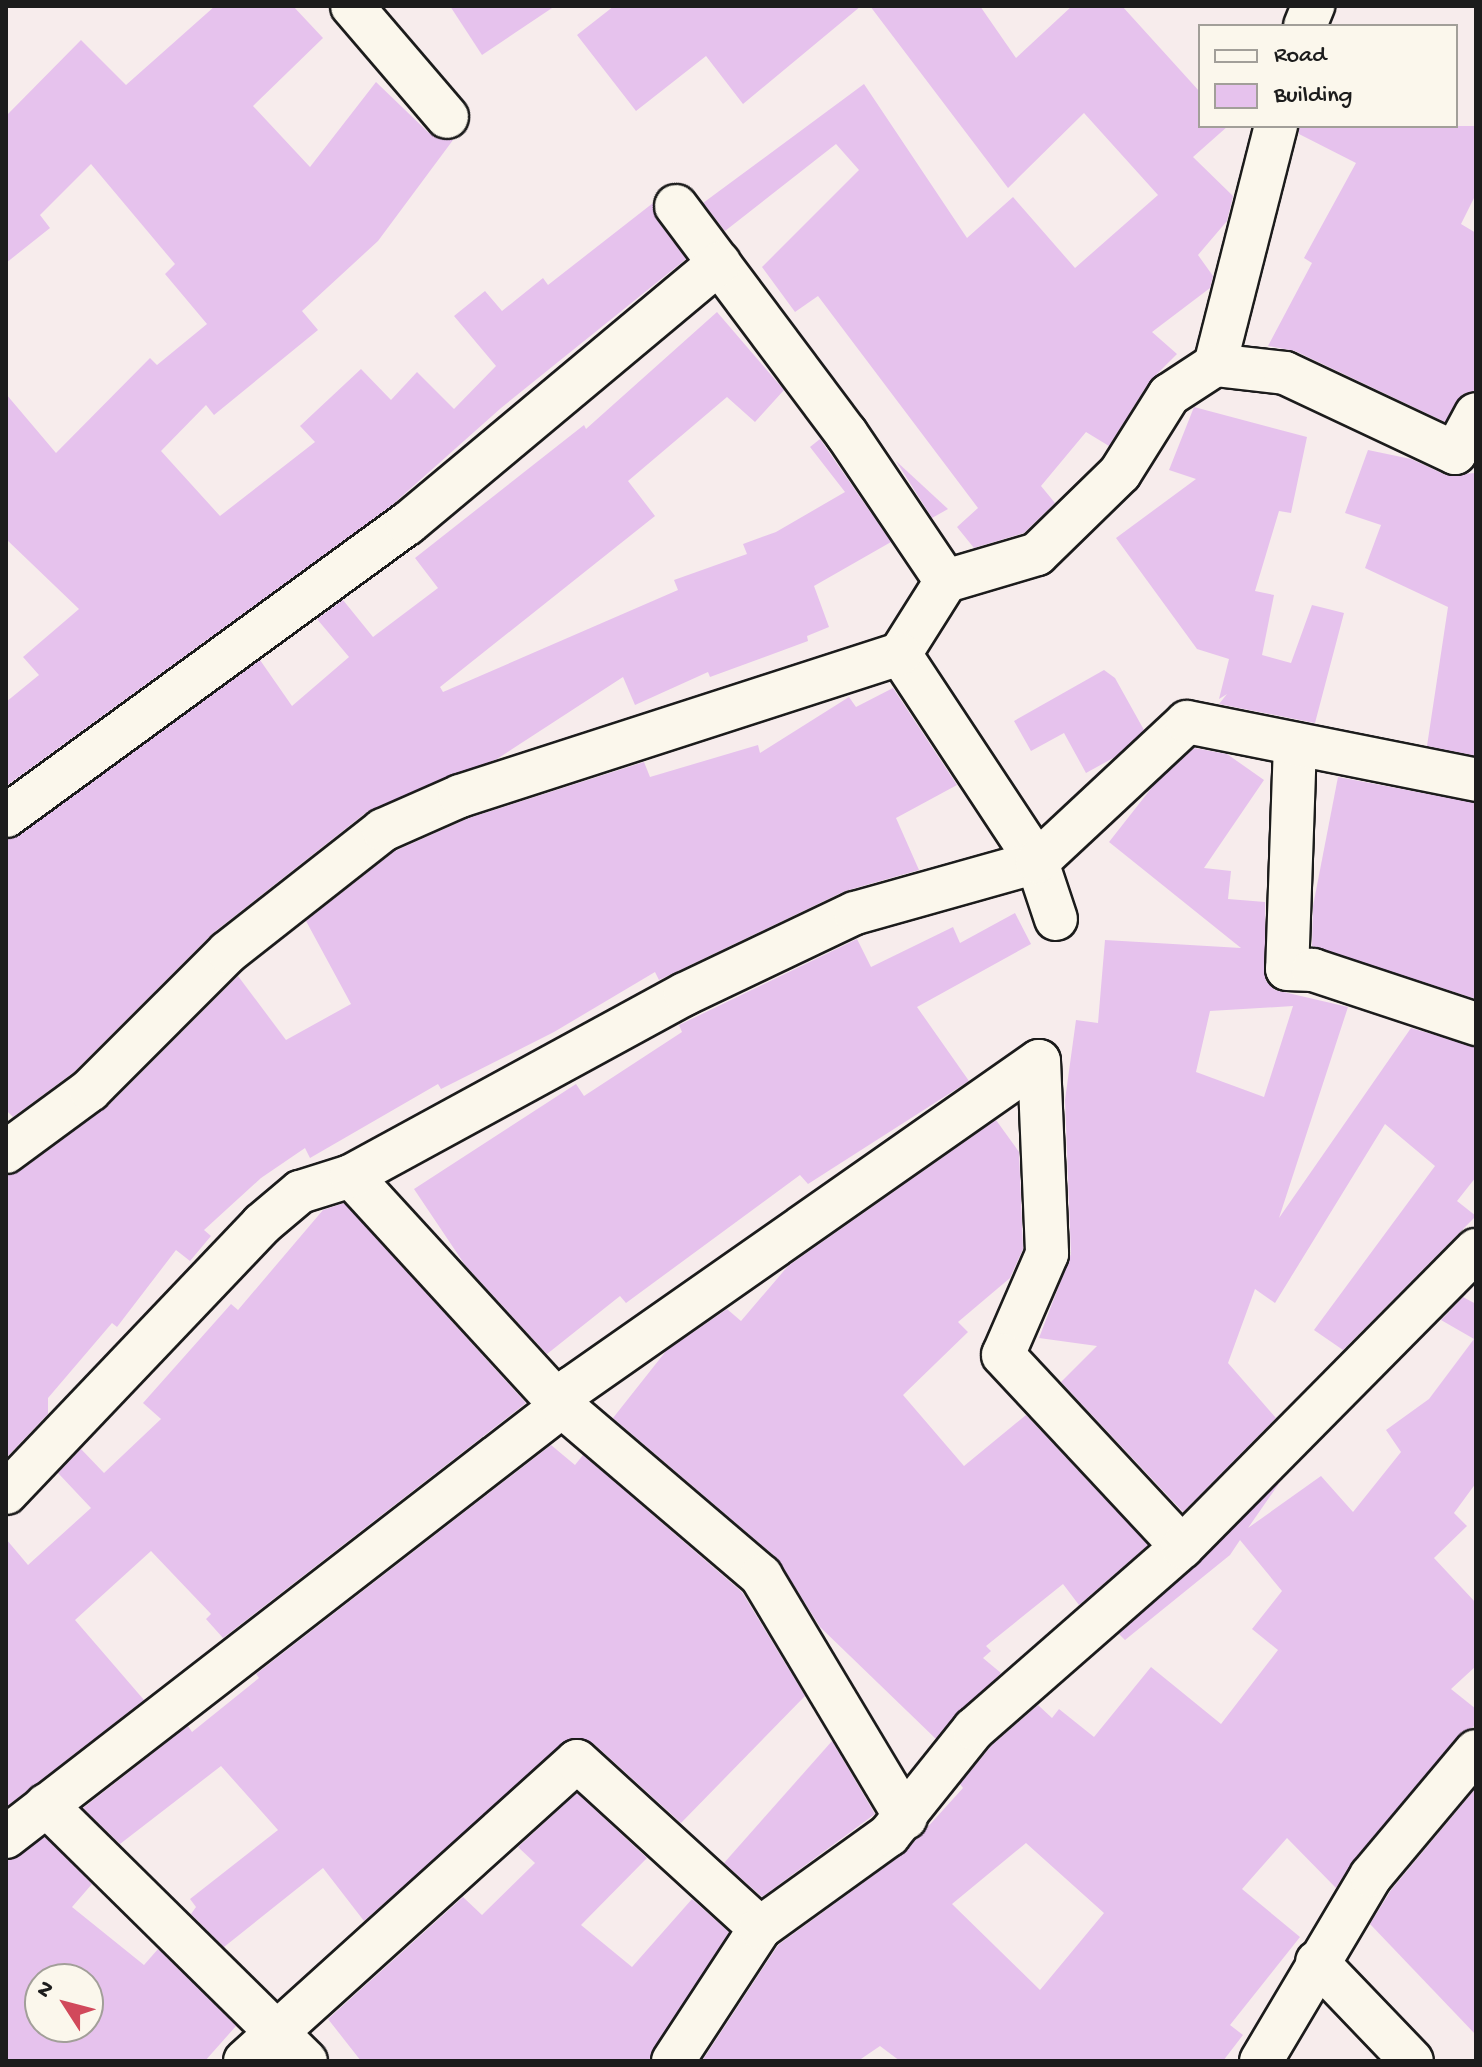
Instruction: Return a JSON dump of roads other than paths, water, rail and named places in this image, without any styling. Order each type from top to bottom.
[{"type":"street","points":[[352,6],[447,117]]},
{"type":"street","points":[[1215,365],[1275,128]]},
{"type":"street","points":[[676,206],[846,433],[946,581]]},
{"type":"street","points":[[6,816],[407,524],[719,263]]},
{"type":"street","points":[[6,1152],[90,1090],[228,952],[383,830],[460,796],[900,654],[946,581],[1037,554],[1120,473],[1169,395],[1215,365],[1285,373],[1455,453],[1476,414]]},
{"type":"street","points":[[900,654],[1037,862],[1056,919]]},
{"type":"street","points":[[6,1493],[262,1224],[300,1192],[351,1176],[685,994],[855,913],[1037,862],[1187,722],[1476,780]]},
{"type":"street","points":[[1295,744],[1287,969],[1313,970],[1476,1024]]},
{"type":"street","points":[[6,1837],[562,1406],[572,1388],[1039,1061],[1047,1254],[1003,1355],[1182,1547]]},
{"type":"street","points":[[351,1176],[562,1406],[761,1576],[906,1818]]},
{"type":"street","points":[[673,2061],[760,1928],[906,1818],[974,1729],[1182,1547],[1476,1250]]},
{"type":"street","points":[[1261,2061],[1317,1962],[1371,1876],[1476,1751]]},
{"type":"street","points":[[245,2061],[577,1761],[760,1928]]},
{"type":"street","points":[[46,1805],[306,2061]]},
{"type":"street","points":[[1317,1962],[1412,2061]]}]
